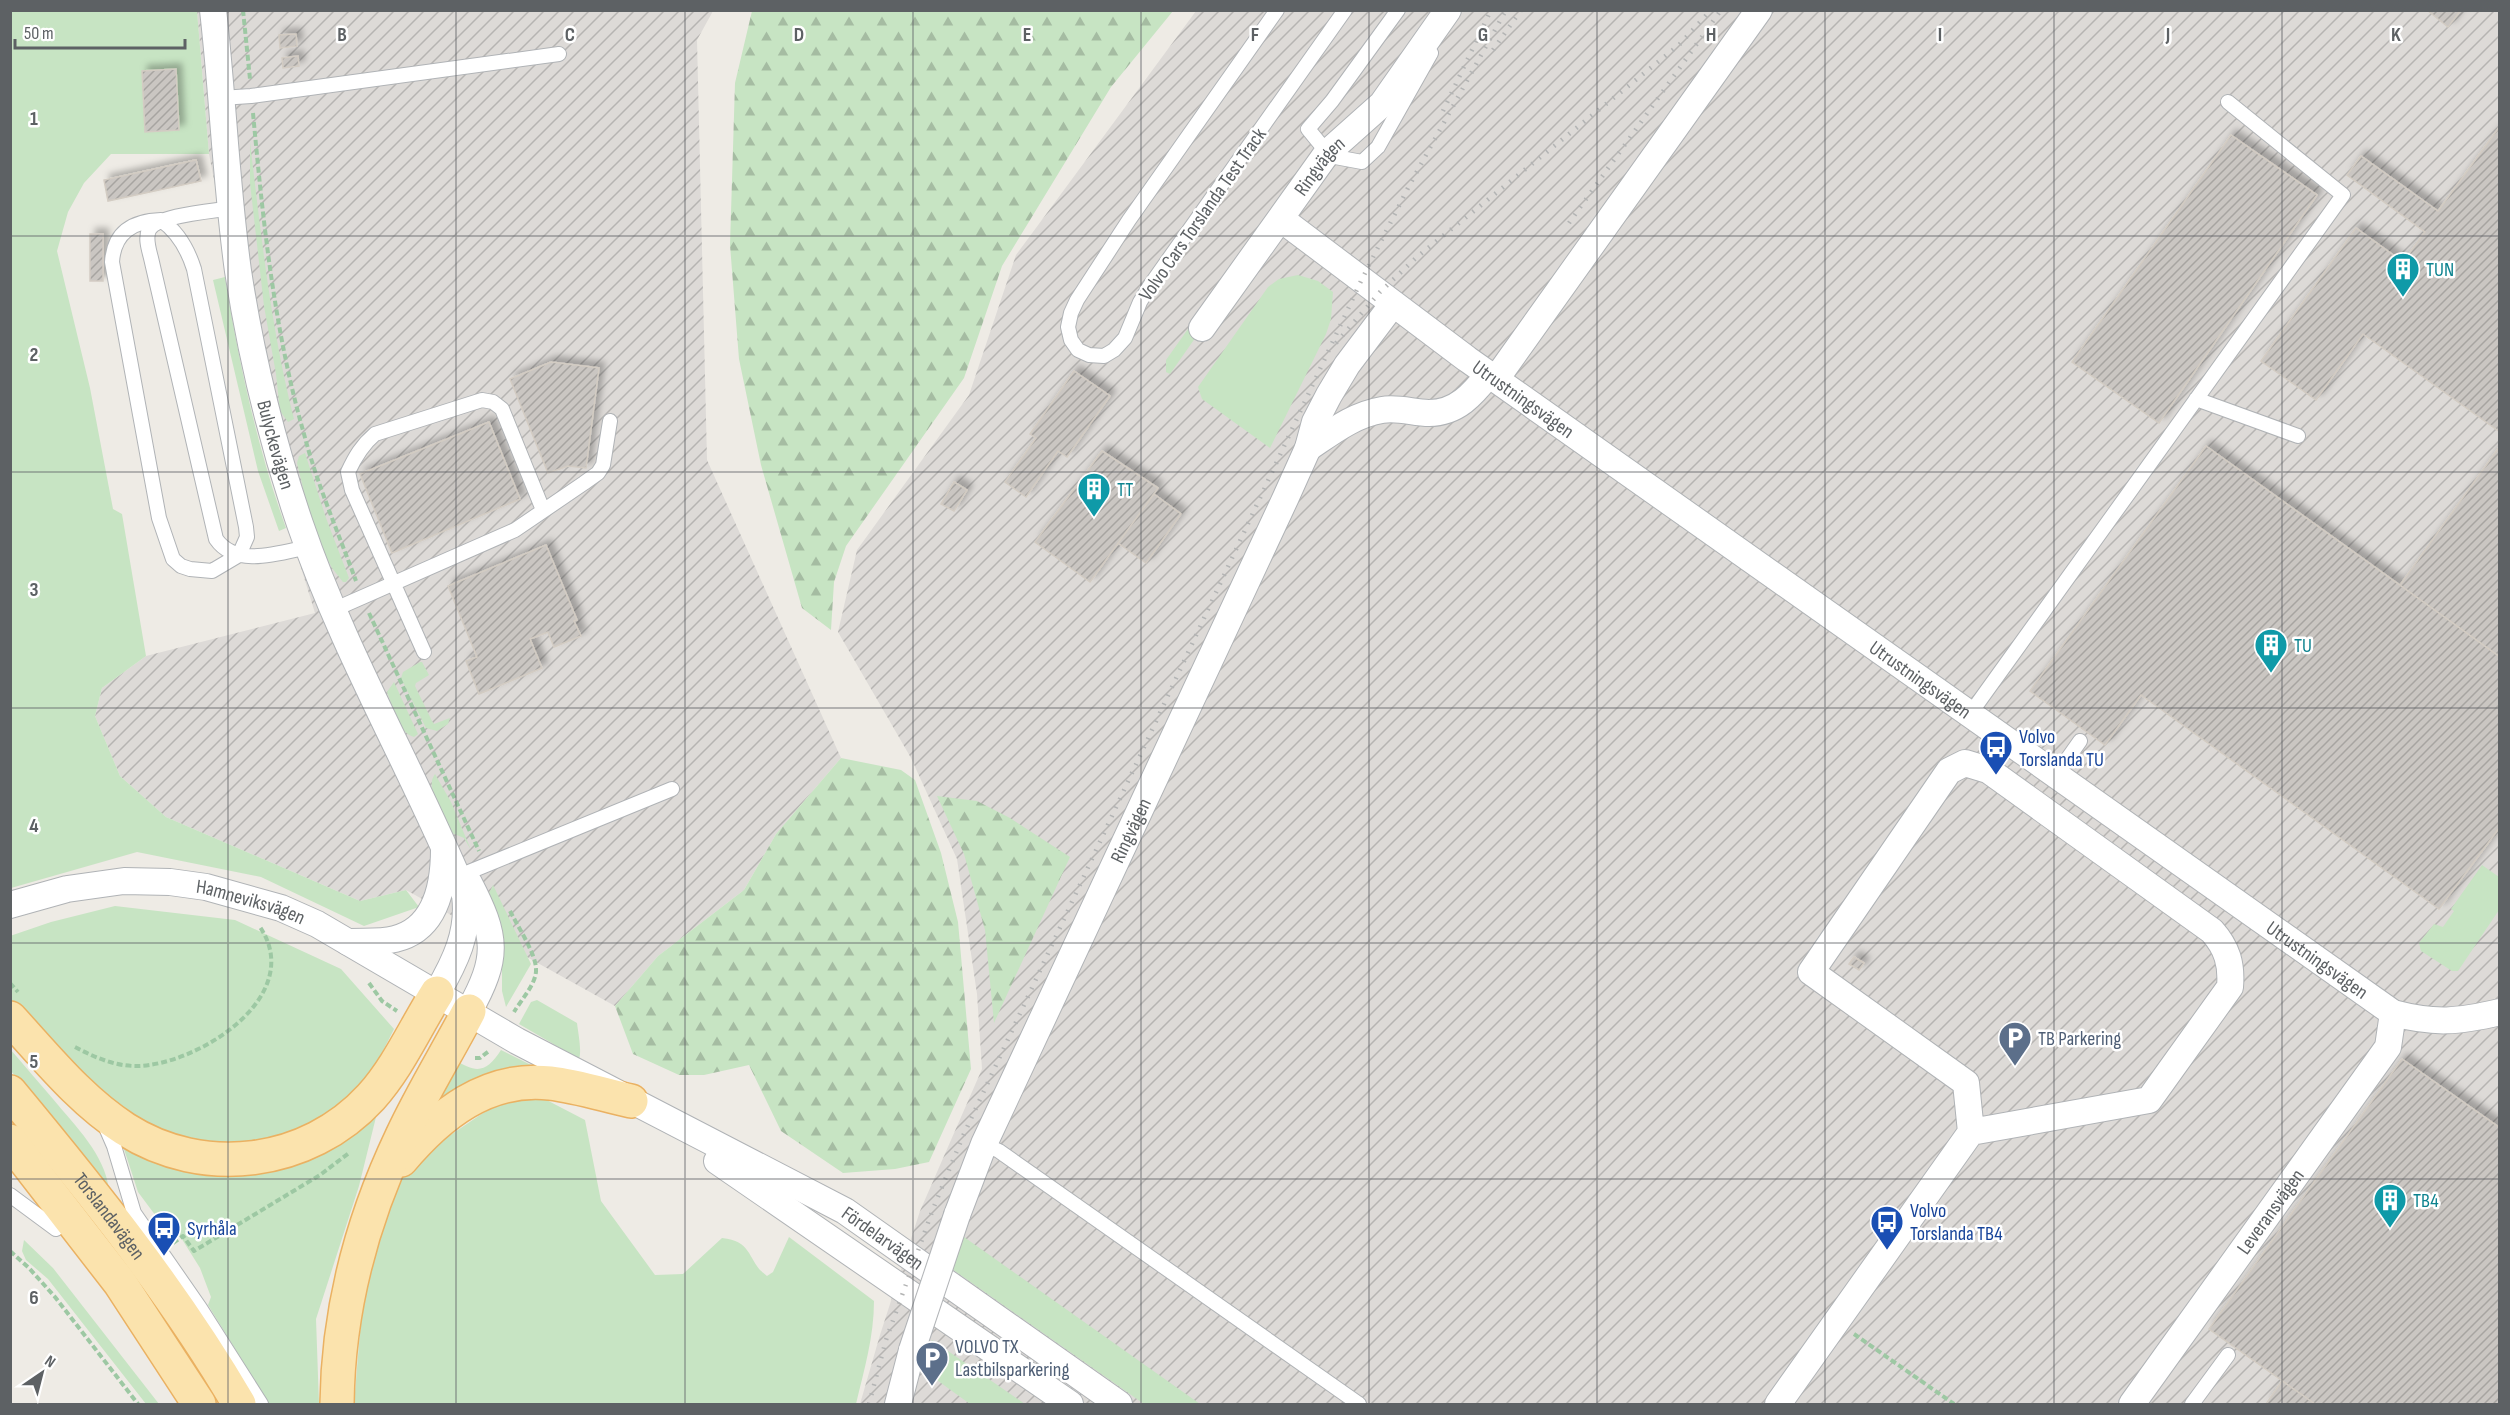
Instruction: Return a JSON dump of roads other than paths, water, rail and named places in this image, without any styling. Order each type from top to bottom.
[{"type":"main road","points":[[15,1006],[71,1084],[97,1109],[125,1129],[149,1142],[190,1156],[241,1160],[292,1149],[342,1124],[370,1098],[396,1064],[437,993]]},
{"type":"main road","points":[[337,1404],[344,1317],[350,1285],[381,1184],[426,1088],[469,1011]]},
{"type":"main road","points":[[381,1184],[419,1138],[444,1116],[476,1095],[493,1088],[512,1083],[551,1083],[630,1101]]},
{"type":"main road","name":"Torslandavägen","points":[[10,1092],[128,1238],[177,1308],[239,1404]]},
{"type":"main road","name":"Torslandavägen","points":[[10,1141],[120,1283],[199,1404]]},
{"type":"main road","points":[[10,1172],[56,1229],[134,1337],[177,1404]]},
{"type":"street","name":"Bulyckevägen","points":[[213,10],[238,270],[262,395],[308,547],[333,610],[454,863],[487,921],[491,952],[487,976],[469,1011]]},
{"type":"street","name":"Ringvägen","points":[[1417,322],[1281,219],[1327,153],[1382,104],[1448,10]]},
{"type":"street","points":[[1308,448],[1348,420],[1383,409],[1429,413],[1452,409],[1471,397],[1492,376],[1759,10]]},
{"type":"street","points":[[1202,328],[1281,219]]},
{"type":"street","name":"Ringvägen","points":[[898,1404],[912,1350],[957,1215],[984,1144],[1308,448],[1316,422],[1329,395],[1347,365],[1393,304]]},
{"type":"street","name":"Utrustningsvägen","points":[[1417,322],[2393,1013],[2422,1021],[2461,1021],[2499,1012]]},
{"type":"street","points":[[1778,1404],[1971,1132],[1966,1083],[1811,972],[1949,771],[1965,763],[1988,770],[2212,931],[2224,948],[2232,971],[2230,987],[2149,1100],[1971,1132]]},
{"type":"street","name":"Bulyckevägen","points":[[348,942],[396,939],[420,927],[430,915],[442,882],[454,863]]},
{"type":"street","name":"Bulyckevägen","points":[[437,993],[459,952],[465,923],[465,895],[454,863]]},
{"type":"street","name":"Hamneviksvägen","points":[[15,903],[92,885],[124,881],[170,882],[206,887],[281,908],[348,942],[469,1011]]},
{"type":"street","name":"Fördelarvägen","points":[[469,1011],[517,1041],[630,1101],[845,1210],[1119,1404]]},
{"type":"street","name":"Leveransvägen","points":[[2132,1404],[2388,1047],[2393,1013]]},
{"type":"street","name":"Fördelarvägen","points":[[630,1101],[1070,1404]]},
{"type":"lane","name":"Volvo Cars Torslanda Test Track","points":[[1278,10],[1129,219],[1077,300],[1068,327],[1071,340],[1078,350],[1089,355],[1104,356],[1122,343],[1149,287],[1345,10]]},
{"type":"lane","points":[[1398,10],[1332,102],[1308,129],[1330,156],[1362,162],[1378,147],[1455,10]]},
{"type":"lane","points":[[221,98],[251,96],[560,54]]},
{"type":"lane","points":[[1970,714],[2343,195],[2228,102]]},
{"type":"lane","points":[[161,220],[172,228],[179,238],[189,253],[194,269],[246,527],[247,537],[239,555],[212,571],[190,569],[181,566],[173,559],[159,518],[112,262],[113,249],[128,229],[137,223],[232,208]]},
{"type":"lane","points":[[161,220],[152,226],[147,236],[216,539],[223,549],[239,555],[259,557],[308,547]]},
{"type":"lane","points":[[2196,399],[2298,436]]},
{"type":"lane","points":[[424,652],[352,490],[348,472],[356,454],[375,434],[482,400],[493,402],[502,409],[543,510]]},
{"type":"lane","points":[[333,610],[515,530],[598,473],[603,465],[610,421]]},
{"type":"lane","points":[[2056,775],[2080,741]]},
{"type":"lane","points":[[454,863],[672,789]]},
{"type":"lane","points":[[97,1109],[114,1146],[134,1213],[200,1308],[261,1404]]},
{"type":"lane","points":[[984,1144],[999,1151],[1359,1404]]},
{"type":"lane","points":[[10,1196],[56,1229]]},
{"type":"lane","points":[[2192,1404],[2228,1355]]},
{"type":"railway","points":[[1443,111],[1491,10]]},
{"type":"railway","points":[[869,1404],[886,1340],[933,1209],[963,1136],[1361,281],[1409,186],[1506,10]]},
{"type":"railway","points":[[1493,50],[1521,10]]},
{"type":"railway","points":[[1336,343],[1380,292],[1417,257],[1679,45],[1711,10]]},
{"type":"railway","points":[[1569,223],[1721,10]]},
{"type":"place","name":"TUN","points":[[2403,298]]},
{"type":"place","name":"TT","points":[[1094,518]]},
{"type":"place","name":"TU","points":[[2271,674]]},
{"type":"place","name":"Volvo Torslanda TU","points":[[1996,776]]},
{"type":"place","name":"TB Parkering","points":[[2015,1067]]},
{"type":"place","name":"TB4","points":[[2390,1229]]},
{"type":"place","name":"Volvo Torslanda TB4","points":[[1887,1251]]},
{"type":"place","name":"Syrhåla","points":[[164,1257]]},
{"type":"place","name":"VOLVO TX Lastbilsparkering","points":[[932,1387]]}]
